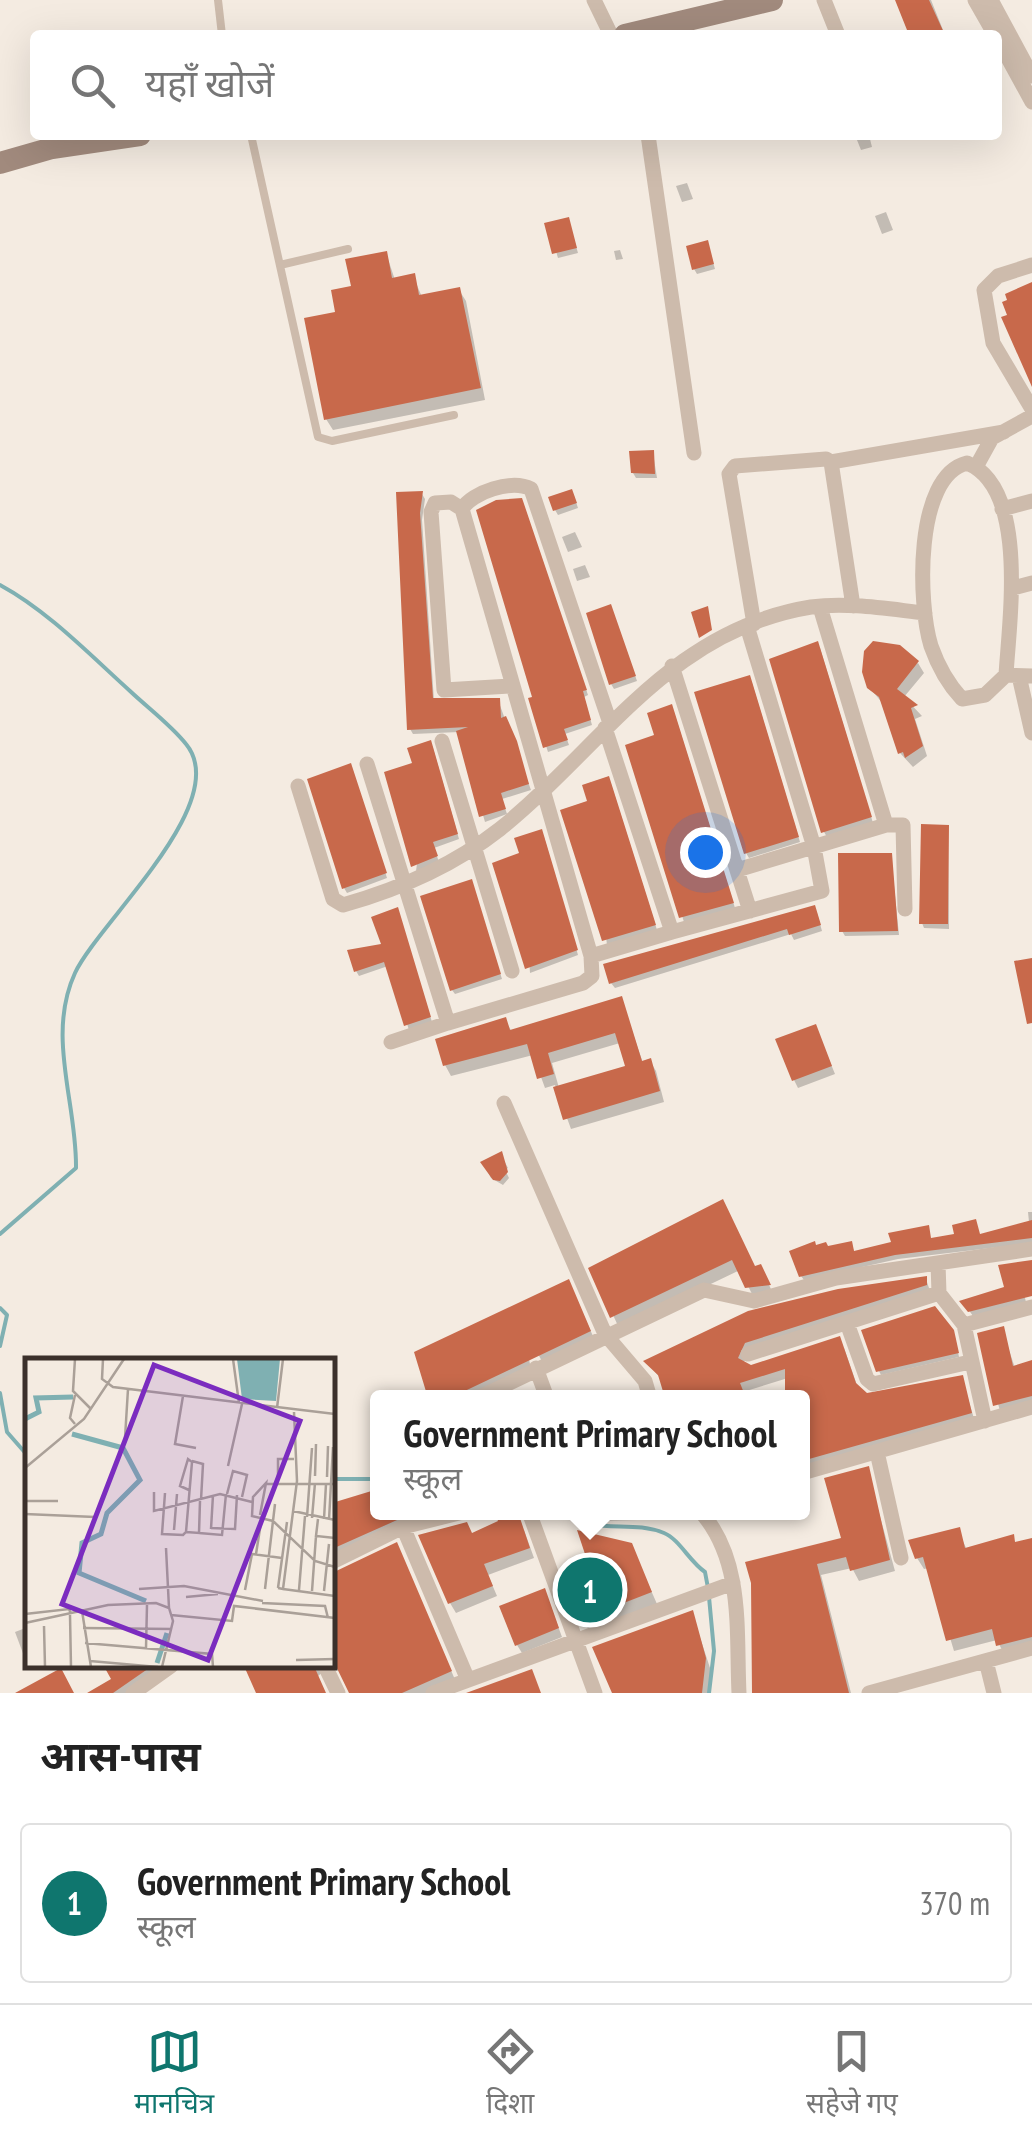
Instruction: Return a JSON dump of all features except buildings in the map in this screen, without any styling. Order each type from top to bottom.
[{"type":"street","points":[[594,0],[622,30]]},
{"type":"street","points":[[643,30],[772,0]]},
{"type":"street","points":[[824,0],[836,30]]},
{"type":"street","points":[[975,0],[992,30]]},
{"type":"street","points":[[991,0],[1032,76]]},
{"type":"street","points":[[1002,47],[1032,102]]},
{"type":"street","points":[[0,163],[52,148],[106,140]]},
{"type":"street","points":[[649,140],[694,453]]},
{"type":"street","points":[[976,466],[992,438],[1032,413],[993,343],[984,290],[998,276],[1032,265]]},
{"type":"street","points":[[592,956],[822,891],[814,846],[750,625],[730,470],[826,459],[831,462],[1004,432]]},
{"type":"street","points":[[831,462],[853,606]]},
{"type":"street","points":[[1019,676],[985,695],[962,699],[943,674],[931,645],[925,613],[926,549],[933,498],[944,476],[955,466],[976,466],[990,478],[1002,510],[1019,676],[1032,733]]},
{"type":"street","points":[[462,510],[473,498],[507,485],[523,484],[534,494],[672,932]]},
{"type":"street","points":[[391,1042],[583,983],[592,976],[592,956],[541,792],[512,686],[462,510],[442,500],[432,512],[444,690],[512,686]]},
{"type":"street","points":[[1002,510],[1032,501]]},
{"type":"street","points":[[1012,588],[1032,583]]},
{"type":"street","points":[[298,786],[335,902],[343,905],[404,888],[474,846],[541,792],[672,666],[750,625],[820,606],[925,613]]},
{"type":"street","points":[[820,606],[886,825]]},
{"type":"street","points":[[672,666],[750,911]]},
{"type":"street","points":[[442,741],[512,971]]},
{"type":"street","points":[[366,764],[448,1023]]},
{"type":"street","points":[[737,870],[886,825],[903,825],[905,910]]},
{"type":"street","points":[[504,1103],[605,1334],[645,1381],[648,1390]]},
{"type":"street","points":[[493,1390],[704,1290],[754,1301],[836,1278],[1032,1249]]},
{"type":"street","points":[[938,1264],[939,1293],[964,1326],[985,1421]]},
{"type":"street","points":[[748,1354],[939,1293]]},
{"type":"street","points":[[964,1326],[1032,1307]]},
{"type":"street","points":[[847,1323],[867,1379],[873,1384],[970,1362]]},
{"type":"street","points":[[536,1368],[545,1390]]},
{"type":"street","points":[[810,1471],[1032,1407]]},
{"type":"street","points":[[877,1452],[901,1558]]},
{"type":"street","points":[[335,1561],[403,1527],[431,1520]]},
{"type":"street","points":[[532,1520],[594,1693]]},
{"type":"street","points":[[708,1520],[729,1556],[739,1693]]},
{"type":"street","points":[[403,1527],[468,1680]]},
{"type":"street","points":[[433,1693],[733,1583]]},
{"type":"street","points":[[869,1693],[1032,1648]]},
{"type":"street","points":[[986,1660],[994,1693]]},
{"type":"street","points":[[138,1692],[168,1668]]},
{"type":"street","points":[[326,1668],[338,1693]]},
{"type":"lane","points":[[218,0],[221,30]]},
{"type":"lane","points":[[251,140],[318,438],[332,441],[454,415]]},
{"type":"lane","points":[[280,265],[348,250]]},
{"type":"waterway","points":[[0,585],[52,620],[166,723],[186,744],[196,768],[192,797],[178,829],[88,951],[67,997],[63,1045],[76,1168],[0,1234]]},
{"type":"waterway","points":[[0,1308],[7,1315],[0,1346]]},
{"type":"waterway","points":[[0,1393],[7,1432],[25,1453]]},
{"type":"waterway","points":[[335,1479],[370,1479]]},
{"type":"waterway","points":[[577,1520],[664,1533],[705,1572],[708,1588]]},
{"type":"waterway","points":[[709,1597],[714,1651],[709,1693]]},
{"type":"place","name":"Government Primary School","points":[[590,1590]]}]
